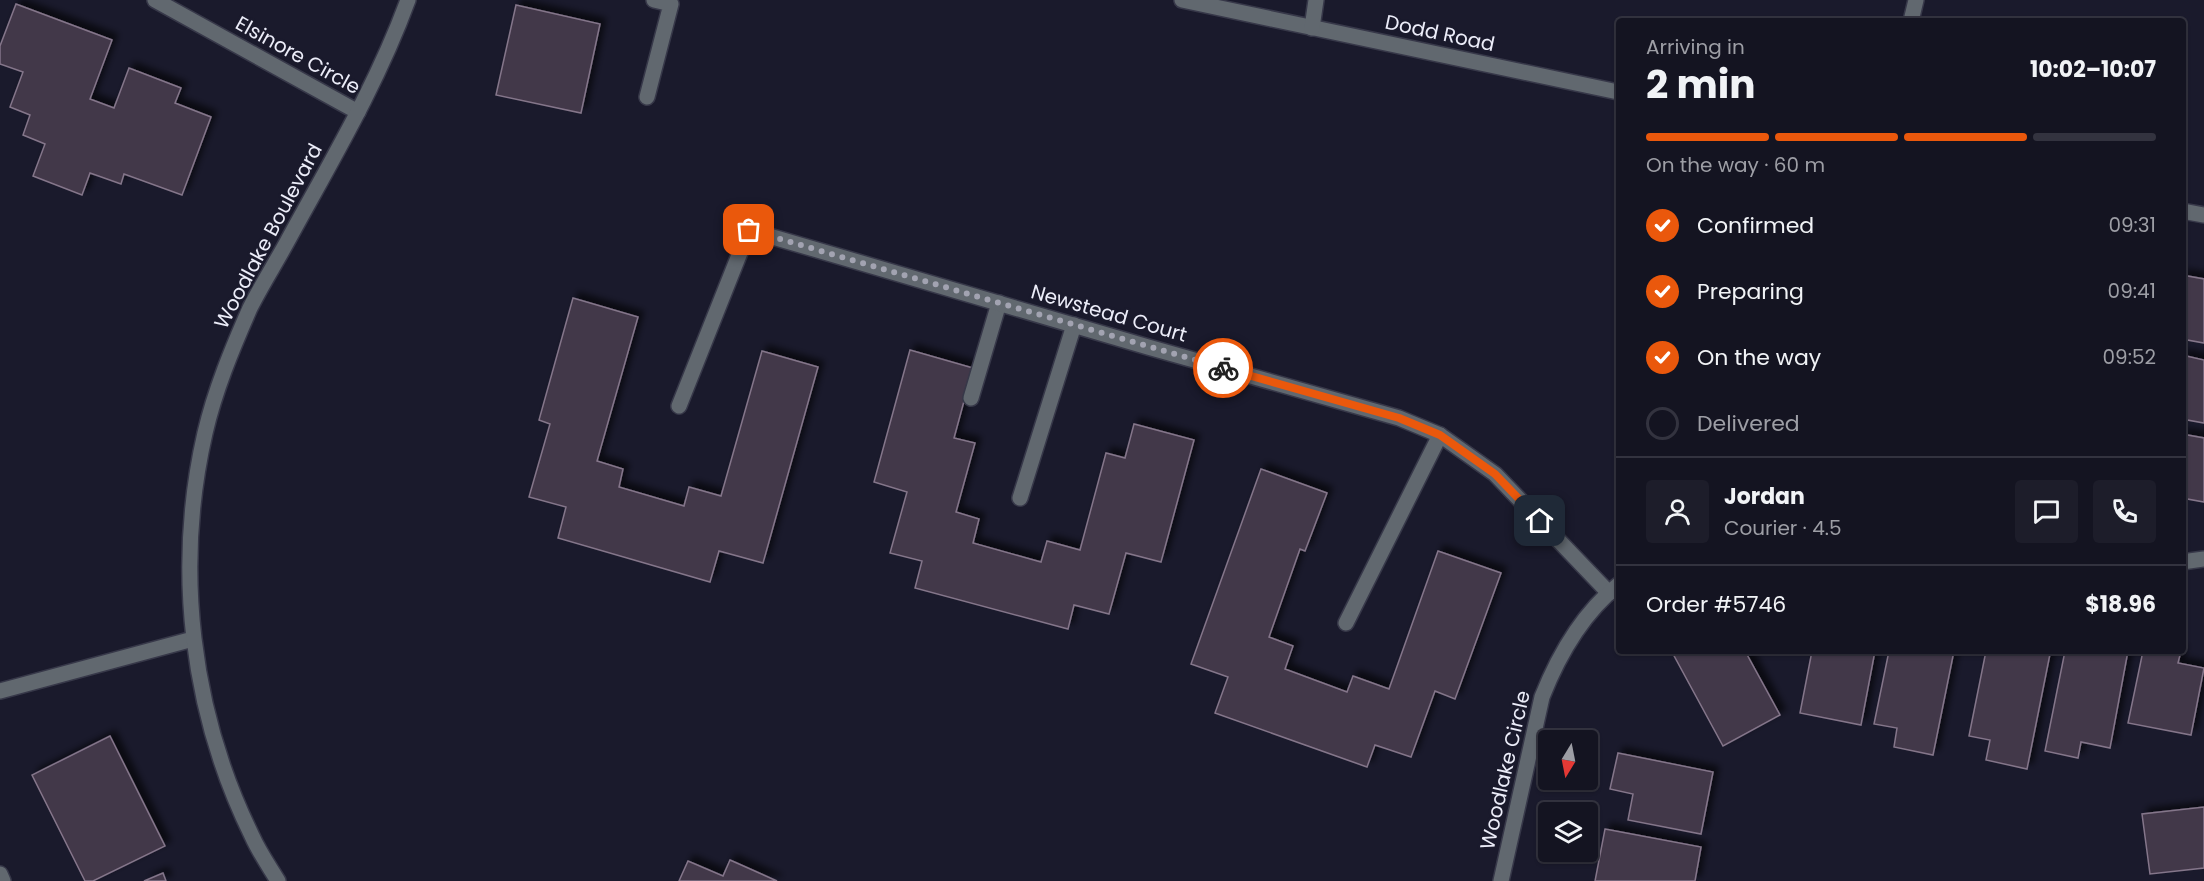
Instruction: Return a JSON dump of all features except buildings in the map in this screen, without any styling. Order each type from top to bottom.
[{"type":"street","name":"Elsinore Circle","points":[[155,0],[358,112]]},
{"type":"street","name":"Woodlake Boulevard","points":[[278,881],[252,837],[221,762],[206,710],[193,639],[190,594],[192,514],[205,434],[220,382],[251,307],[358,112],[395,35],[408,0]]},
{"type":"street","points":[[647,97],[671,4],[654,0]]},
{"type":"street","name":"Dodd Road","points":[[1182,0],[1616,92]]},
{"type":"street","points":[[1312,28],[1316,0]]},
{"type":"street","points":[[1912,18],[1916,0]]},
{"type":"street","points":[[2186,212],[2204,215]]},
{"type":"street","name":"Newstead Court","points":[[679,406],[749,230],[1399,418],[1440,435],[1495,474],[1614,589]]},
{"type":"street","points":[[971,398],[999,303]]},
{"type":"street","points":[[1020,498],[1074,325]]},
{"type":"street","points":[[1346,623],[1440,435]]},
{"type":"street","points":[[2186,561],[2204,559]]},
{"type":"street","name":"Woodlake Circle","points":[[1501,881],[1542,697],[1567,644],[1584,620],[1614,589]]},
{"type":"street","points":[[0,691],[193,639]]},
{"type":"street","points":[[0,874],[3,881]]},
{"type":"way so far","points":[[749,230],[1223,368]]},
{"type":"route","points":[[1223,368],[1399,418],[1440,435],[1495,474],[1540,521]]}]
